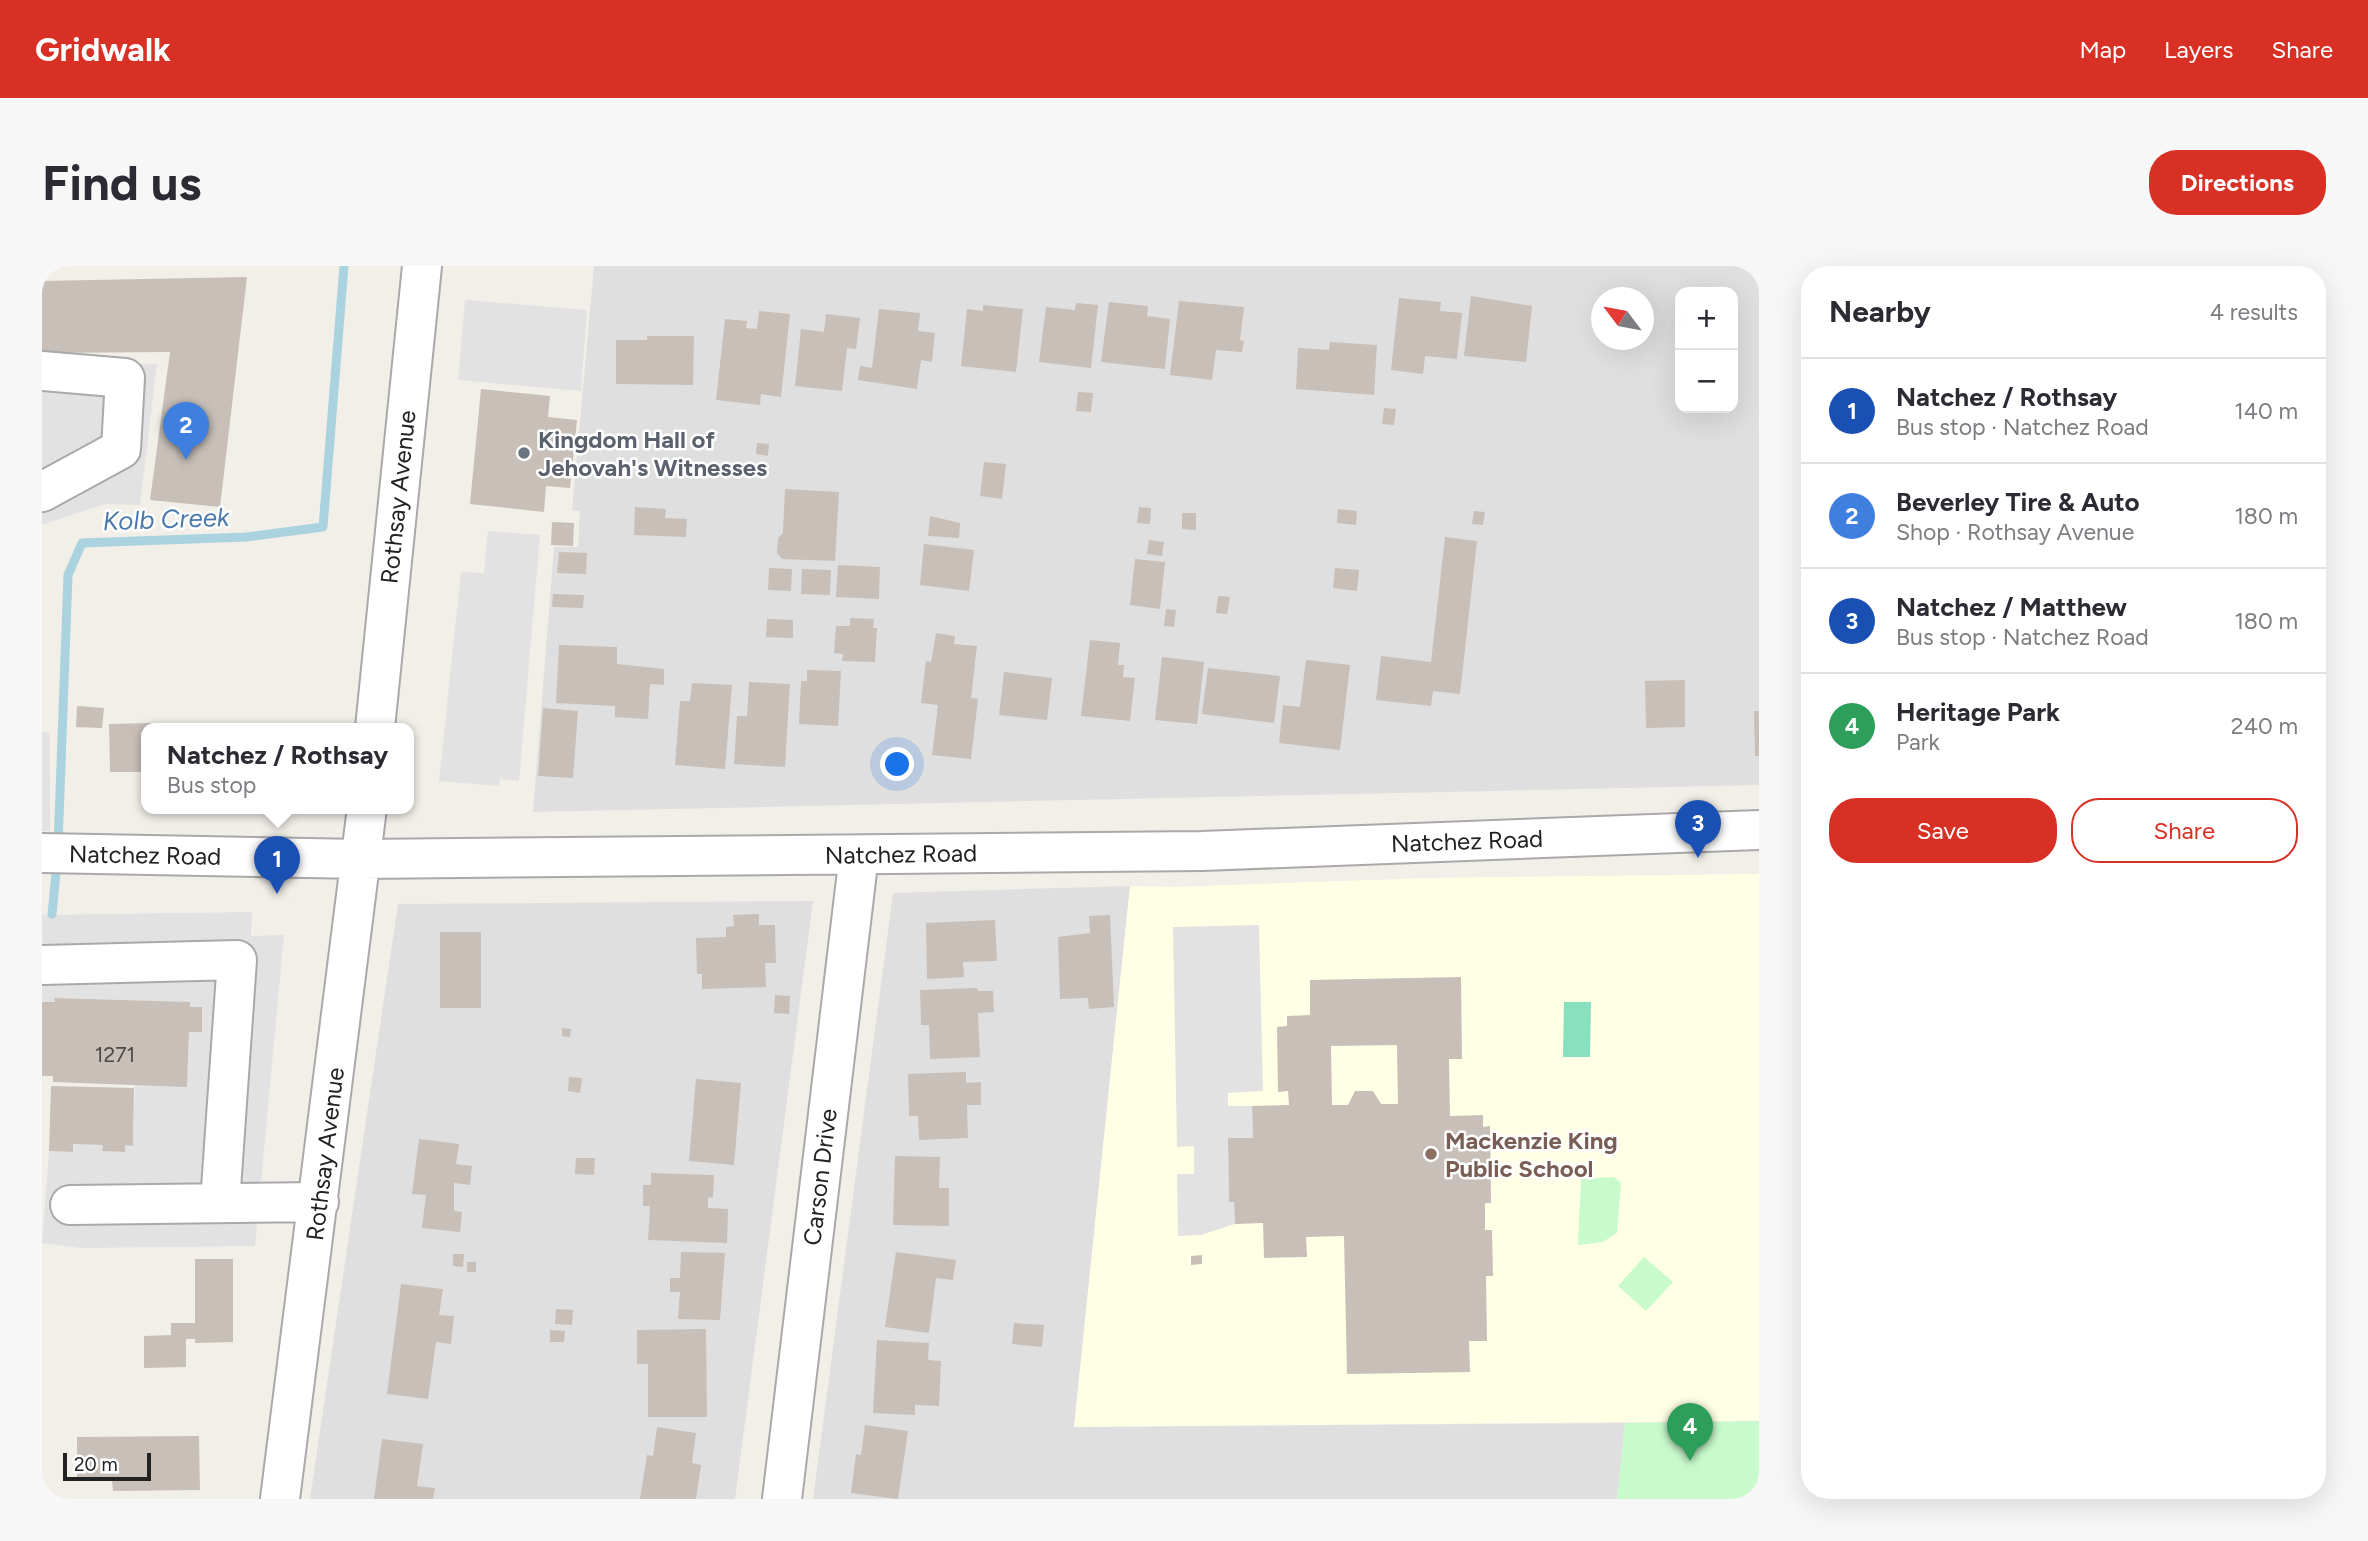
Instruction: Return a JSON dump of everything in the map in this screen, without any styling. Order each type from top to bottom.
[{"type":"street","name":"Rothsay Avenue","points":[[376,723],[422,266]]},
{"type":"street","points":[[42,371],[125,378],[121,449],[42,492]]},
{"type":"street","name":"Rothsay Avenue","points":[[281,1499],[366,814]]},
{"type":"street","name":"Natchez Road","points":[[55,854],[361,859],[1202,851],[1759,830]]},
{"type":"street","name":"Carson Drive","points":[[782,1499],[859,855]]},
{"type":"street","points":[[42,965],[237,960],[220,1203]]},
{"type":"street","points":[[70,1205],[319,1202]]},
{"type":"shaded area","points":[[594,266],[1759,266],[1759,785],[533,812],[554,547],[578,547],[580,511],[572,510]]},
{"type":"shaded area","points":[[465,300],[587,310],[581,391],[458,380]]},
{"type":"shaded area","points":[[42,363],[157,364],[140,505],[105,504],[42,525]]},
{"type":"shaded area","points":[[488,531],[540,535],[519,781],[500,779],[499,786],[439,781],[461,572],[484,573]]},
{"type":"shaded area","points":[[42,732],[50,733],[50,831],[42,831]]},
{"type":"shaded area","name":"Mackenzie King Public School","points":[[1759,874],[1759,1421],[1074,1427],[1130,886],[1174,887],[1429,878]]},
{"type":"shaded area","points":[[1130,886],[1074,1427],[1625,1423],[1617,1499],[813,1499],[893,893]]},
{"type":"shaded area","points":[[813,901],[735,1499],[310,1499],[398,904]]},
{"type":"shaded area","points":[[252,912],[251,936],[284,935],[255,1246],[80,1248],[42,1243],[49,1151],[72,1152],[73,1144],[103,1145],[103,1151],[124,1152],[125,1145],[133,1146],[135,1085],[187,1086],[189,1032],[201,1032],[202,1008],[190,1007],[189,1002],[55,998],[55,1002],[42,1002],[42,915]]},
{"type":"shaded area","points":[[1259,925],[1263,1091],[1228,1093],[1228,1106],[1252,1106],[1253,1138],[1228,1139],[1229,1201],[1234,1202],[1235,1224],[1201,1235],[1178,1236],[1177,1174],[1194,1174],[1194,1146],[1177,1147],[1173,927]]},
{"type":"green space","points":[[1564,1002],[1591,1002],[1590,1057],[1563,1057]]},
{"type":"green space","points":[[1614,1177],[1621,1183],[1617,1233],[1603,1242],[1578,1245],[1581,1179]]},
{"type":"green space","points":[[1644,1257],[1673,1282],[1646,1311],[1618,1286]]},
{"type":"green space","points":[[1759,1421],[1759,1499],[1617,1499],[1625,1423]]},
{"type":"building","points":[[247,277],[220,507],[150,500],[170,352],[42,353],[42,281]]},
{"type":"building","points":[[1471,296],[1532,306],[1526,362],[1464,356]]},
{"type":"building","points":[[1399,298],[1441,302],[1440,311],[1462,313],[1457,359],[1425,356],[1423,374],[1391,370]]},
{"type":"building","points":[[1179,301],[1244,307],[1240,340],[1244,341],[1242,352],[1216,350],[1212,380],[1170,375]]},
{"type":"building","points":[[1109,302],[1148,306],[1147,316],[1170,319],[1165,369],[1101,362]]},
{"type":"building","points":[[1076,303],[1098,305],[1091,368],[1039,362],[1046,307],[1075,310]]},
{"type":"building","points":[[983,305],[1023,309],[1016,372],[961,366],[967,309],[983,311]]},
{"type":"building","points":[[879,309],[920,313],[918,331],[935,333],[932,362],[921,360],[917,389],[858,380],[860,366],[872,368]]},
{"type":"building","points":[[759,311],[790,314],[781,397],[761,394],[760,405],[716,400],[725,319],[747,321],[746,328],[757,329]]},
{"type":"building","points":[[826,314],[860,318],[856,349],[847,348],[842,391],[795,386],[801,329],[824,332]]},
{"type":"building","points":[[647,336],[694,336],[693,385],[616,384],[616,340],[647,340]]},
{"type":"building","points":[[1330,342],[1377,345],[1374,395],[1296,389],[1298,348],[1329,350]]},
{"type":"building","name":"Kingdom Hall of Jehovah's Witnesses","points":[[481,389],[550,396],[548,417],[577,420],[570,488],[546,486],[544,512],[470,504]]},
{"type":"building","points":[[1078,392],[1093,393],[1091,412],[1076,411]]},
{"type":"building","points":[[1384,408],[1396,409],[1394,425],[1382,424]]},
{"type":"building","points":[[757,443],[769,444],[768,456],[756,454]]},
{"type":"building","points":[[984,462],[1006,464],[1002,499],[980,496]]},
{"type":"building","points":[[785,489],[839,492],[835,561],[782,559],[777,553],[778,538],[783,533]]},
{"type":"building","points":[[635,507],[666,509],[665,518],[687,519],[686,537],[634,535]]},
{"type":"building","points":[[1139,507],[1151,508],[1150,524],[1137,523]]},
{"type":"building","points":[[1338,509],[1357,511],[1356,525],[1337,523]]},
{"type":"building","points":[[1474,511],[1485,512],[1483,525],[1472,524]]},
{"type":"building","points":[[1182,513],[1196,513],[1196,530],[1182,529]]},
{"type":"building","points":[[930,516],[960,523],[959,538],[928,536]]},
{"type":"building","points":[[552,522],[574,523],[573,546],[551,545]]},
{"type":"building","points":[[1445,537],[1477,541],[1460,694],[1433,691],[1431,706],[1376,700],[1381,656],[1431,662]]},
{"type":"building","points":[[1149,540],[1164,542],[1162,556],[1147,554]]},
{"type":"building","points":[[924,544],[974,550],[969,591],[920,585]]},
{"type":"building","points":[[559,552],[587,553],[586,574],[557,573]]},
{"type":"building","points":[[1135,559],[1165,562],[1160,609],[1130,605]]},
{"type":"building","points":[[838,565],[880,567],[879,599],[836,597]]},
{"type":"building","points":[[769,568],[792,569],[791,591],[768,590]]},
{"type":"building","points":[[1335,568],[1359,570],[1357,591],[1333,588]]},
{"type":"building","points":[[802,569],[831,570],[830,595],[801,594]]},
{"type":"building","points":[[553,594],[584,595],[583,608],[552,607]]},
{"type":"building","points":[[1218,596],[1230,597],[1227,614],[1216,613]]},
{"type":"building","points":[[1166,609],[1176,610],[1174,627],[1164,626]]},
{"type":"building","points":[[850,618],[874,619],[873,628],[877,628],[875,662],[842,661],[843,654],[834,653],[836,626],[850,626]]},
{"type":"building","points":[[767,619],[793,620],[793,638],[766,637]]},
{"type":"building","points":[[936,633],[955,636],[954,644],[977,646],[971,698],[978,699],[971,759],[932,755],[938,705],[921,703],[926,661],[931,662]]},
{"type":"building","points":[[1090,640],[1120,643],[1118,665],[1124,665],[1123,677],[1135,678],[1130,721],[1081,716]]},
{"type":"building","points":[[559,645],[617,647],[617,664],[664,669],[664,685],[650,684],[648,719],[615,717],[615,706],[556,703]]},
{"type":"building","points":[[1162,657],[1204,662],[1197,724],[1155,720]]},
{"type":"building","points":[[1306,660],[1350,665],[1340,750],[1279,743],[1283,705],[1300,707]]},
{"type":"building","points":[[1208,668],[1280,676],[1274,723],[1202,714]]},
{"type":"building","points":[[807,670],[841,671],[838,726],[799,724],[801,681],[807,681]]},
{"type":"building","points":[[1004,672],[1052,678],[1047,720],[999,715]]},
{"type":"building","points":[[1685,680],[1685,727],[1646,728],[1645,681]]},
{"type":"building","points":[[749,682],[790,684],[785,767],[734,764],[737,716],[747,716]]},
{"type":"building","points":[[692,683],[732,685],[725,769],[675,765],[680,701],[690,701]]},
{"type":"building","points":[[77,706],[104,708],[102,728],[76,727]]},
{"type":"building","points":[[543,708],[578,711],[573,778],[538,776]]},
{"type":"building","points":[[1754,711],[1759,711],[1759,756],[1755,756]]},
{"type":"building","points":[[141,723],[141,772],[110,772],[109,724]]},
{"type":"building","points":[[759,914],[759,925],[775,925],[776,963],[765,963],[766,987],[702,989],[702,974],[697,974],[696,938],[726,937],[726,927],[734,926],[733,915]]},
{"type":"building","points":[[1110,915],[1114,1007],[1089,1009],[1088,998],[1060,999],[1058,937],[1090,933],[1089,916]]},
{"type":"building","points":[[995,920],[997,961],[963,962],[964,977],[927,979],[926,923]]},
{"type":"building","points":[[440,932],[481,932],[481,1008],[440,1008]]},
{"type":"building","points":[[1461,977],[1462,1059],[1449,1059],[1450,1116],[1483,1115],[1483,1127],[1490,1126],[1491,1203],[1485,1203],[1485,1230],[1492,1230],[1493,1276],[1486,1276],[1487,1341],[1469,1341],[1470,1372],[1347,1374],[1344,1236],[1306,1237],[1307,1257],[1264,1258],[1263,1223],[1235,1224],[1234,1202],[1229,1202],[1228,1138],[1253,1138],[1252,1106],[1289,1105],[1288,1091],[1278,1092],[1277,1027],[1287,1026],[1287,1016],[1310,1015],[1310,980]],"holes":[[[1397,1045],[1398,1104],[1381,1104],[1373,1091],[1355,1091],[1348,1105],[1332,1105],[1331,1046]]]},
{"type":"building","points":[[977,988],[978,991],[993,991],[994,1012],[978,1013],[980,1057],[930,1059],[929,1025],[921,1025],[920,990]]},
{"type":"building","points":[[775,995],[790,996],[789,1014],[774,1013]]},
{"type":"building","points":[[54,998],[190,1002],[190,1007],[202,1007],[202,1032],[189,1032],[187,1087],[53,1082],[53,1076],[42,1076],[42,1002],[55,1002]]},
{"type":"building","points":[[562,1028],[571,1029],[570,1037],[562,1036]]},
{"type":"building","points":[[966,1072],[966,1083],[981,1082],[981,1105],[967,1105],[968,1138],[919,1140],[918,1116],[909,1116],[908,1074]]},
{"type":"building","points":[[569,1077],[582,1078],[580,1093],[568,1091]]},
{"type":"building","points":[[696,1079],[741,1083],[734,1165],[689,1161]]},
{"type":"building","points":[[51,1086],[134,1088],[133,1146],[125,1145],[125,1152],[102,1151],[103,1145],[73,1144],[73,1152],[49,1151]]},
{"type":"building","points":[[419,1139],[459,1144],[456,1164],[472,1166],[470,1185],[454,1183],[454,1211],[462,1212],[460,1232],[422,1228],[426,1195],[412,1194]]},
{"type":"building","points":[[895,1156],[940,1157],[939,1188],[949,1188],[949,1226],[893,1225]]},
{"type":"building","points":[[576,1158],[595,1158],[594,1175],[575,1174]]},
{"type":"building","points":[[651,1173],[714,1175],[713,1197],[708,1198],[708,1208],[728,1209],[727,1243],[648,1240],[650,1206],[643,1206],[643,1185],[651,1185]]},
{"type":"building","points":[[681,1252],[725,1253],[720,1320],[678,1319],[680,1292],[670,1292],[670,1278],[680,1278]]},
{"type":"building","points":[[896,1252],[956,1260],[953,1280],[936,1278],[929,1333],[885,1327]]},
{"type":"building","points":[[453,1254],[464,1254],[463,1267],[453,1266]]},
{"type":"building","points":[[1202,1255],[1202,1264],[1191,1265],[1191,1256]]},
{"type":"building","points":[[195,1259],[233,1259],[233,1342],[195,1343],[195,1339],[186,1339],[186,1367],[144,1368],[144,1336],[171,1335],[171,1323],[195,1323]]},
{"type":"building","points":[[467,1262],[476,1262],[476,1272],[467,1272]]},
{"type":"building","points":[[401,1284],[443,1289],[439,1315],[454,1316],[451,1344],[436,1342],[428,1399],[387,1394]]},
{"type":"building","points":[[556,1309],[573,1310],[572,1325],[555,1324]]},
{"type":"building","points":[[1014,1323],[1044,1325],[1042,1347],[1012,1344]]},
{"type":"building","points":[[706,1329],[707,1417],[648,1417],[648,1364],[637,1364],[637,1330]]},
{"type":"building","points":[[550,1330],[565,1331],[564,1342],[550,1342]]},
{"type":"building","points":[[877,1340],[929,1343],[928,1360],[941,1361],[939,1406],[915,1405],[915,1415],[873,1413]]},
{"type":"building","points":[[865,1425],[908,1431],[898,1499],[851,1493],[856,1454],[861,1455]]},
{"type":"building","points":[[657,1427],[696,1433],[692,1463],[701,1465],[696,1499],[640,1499],[647,1455],[653,1456]]},
{"type":"building","points":[[199,1436],[200,1490],[113,1491],[112,1481],[77,1481],[77,1437]]},
{"type":"building","points":[[382,1439],[423,1444],[417,1486],[435,1488],[433,1499],[374,1499]]},
{"type":"waterway","name":"Kolb Creek","points":[[58,846],[68,575],[82,543],[246,537],[323,527],[344,266]]},
{"type":"waterway","name":"Kolb Creek","points":[[52,914],[57,863]]},
{"type":"place","name":"Kingdom Hall of Jehovah's Witnesses","points":[[524,453]]},
{"type":"place","name":"Beverley Tire & Auto","points":[[186,460]]},
{"type":"place","name":"Natchez / Matthew","points":[[1698,858]]},
{"type":"place","name":"Natchez / Rothsay","points":[[277,894]]},
{"type":"place","name":"Mackenzie King Public School","points":[[1431,1154]]},
{"type":"place","name":"Heritage Park","points":[[1690,1461]]}]
